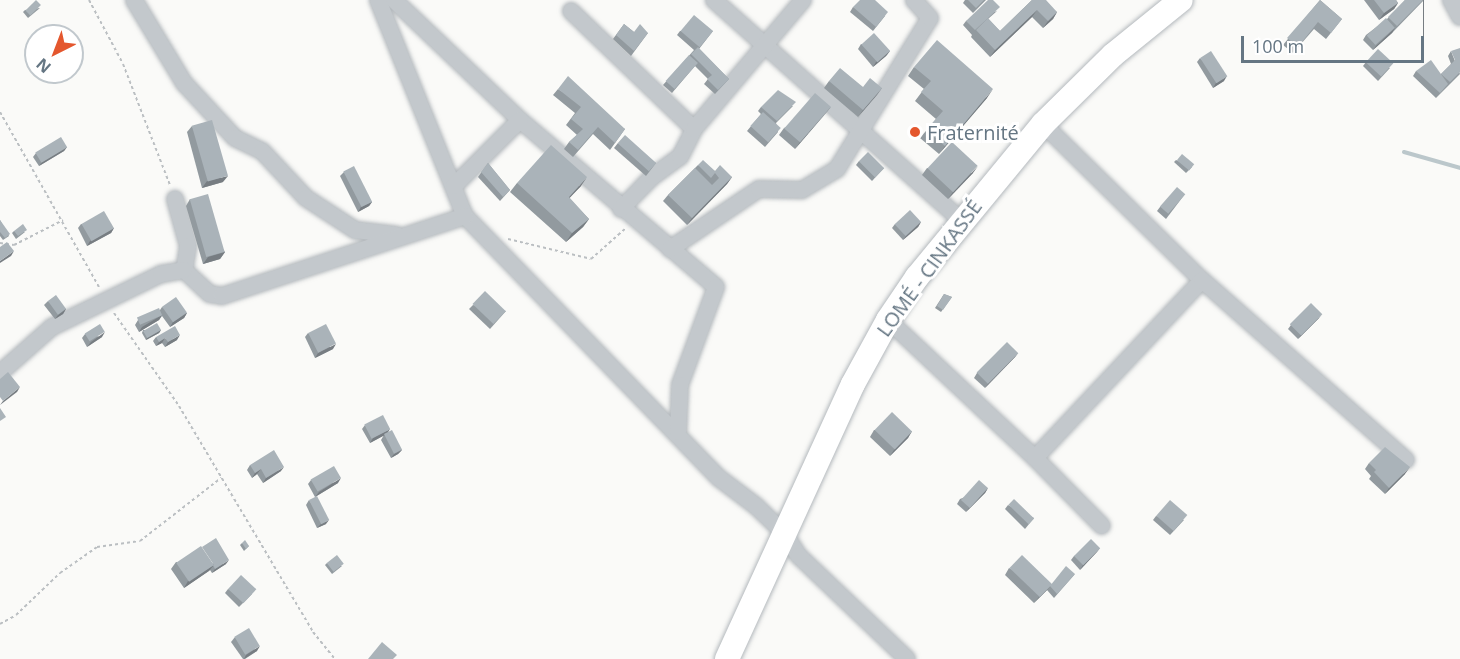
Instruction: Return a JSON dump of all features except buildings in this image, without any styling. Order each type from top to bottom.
[{"type":"highway","name":"LOMÉ - CINKASSÉ","points":[[727,659],[853,384],[888,320],[961,220],[1043,124],[1113,55],[1181,0]]},
{"type":"street","points":[[134,0],[184,82],[235,138],[262,151],[306,198],[355,230],[404,235]]},
{"type":"street","points":[[378,0],[465,216],[678,432],[719,478],[785,534],[799,556],[907,659]]},
{"type":"street","points":[[394,0],[520,120],[621,209],[716,287],[680,385],[678,432]]},
{"type":"street","points":[[714,0],[961,220]]},
{"type":"street","points":[[621,209],[652,177],[680,158],[694,129],[766,48],[781,22],[803,0]]},
{"type":"street","points":[[670,249],[759,189],[802,190],[837,169],[862,132],[930,18],[914,0]]},
{"type":"street","points":[[1451,0],[1460,16]]},
{"type":"street","points":[[571,11],[694,129]]},
{"type":"street","points":[[454,186],[520,120]]},
{"type":"street","points":[[1043,124],[1202,280],[1406,460]]},
{"type":"street","points":[[175,199],[188,246],[184,270]]},
{"type":"street","points":[[184,270],[210,294],[232,296],[270,278],[465,216]]},
{"type":"street","points":[[0,373],[52,327],[161,274],[184,270]]},
{"type":"street","points":[[1035,458],[1202,280]]},
{"type":"street","points":[[888,320],[1035,458],[1102,526]]},
{"type":"path","points":[[89,0],[123,64],[175,199]]},
{"type":"path","points":[[0,112],[63,220],[105,300],[179,406],[314,632],[335,659]]},
{"type":"path","points":[[0,243],[14,245],[63,220]]},
{"type":"path","points":[[480,231],[562,255],[591,259],[635,220]]},
{"type":"path","points":[[0,624],[16,615],[60,573],[97,547],[140,541],[221,478]]},
{"type":"waterway","points":[[1404,152],[1460,168]]},
{"type":"place","name":"Fraternité","points":[[915,132]]}]
